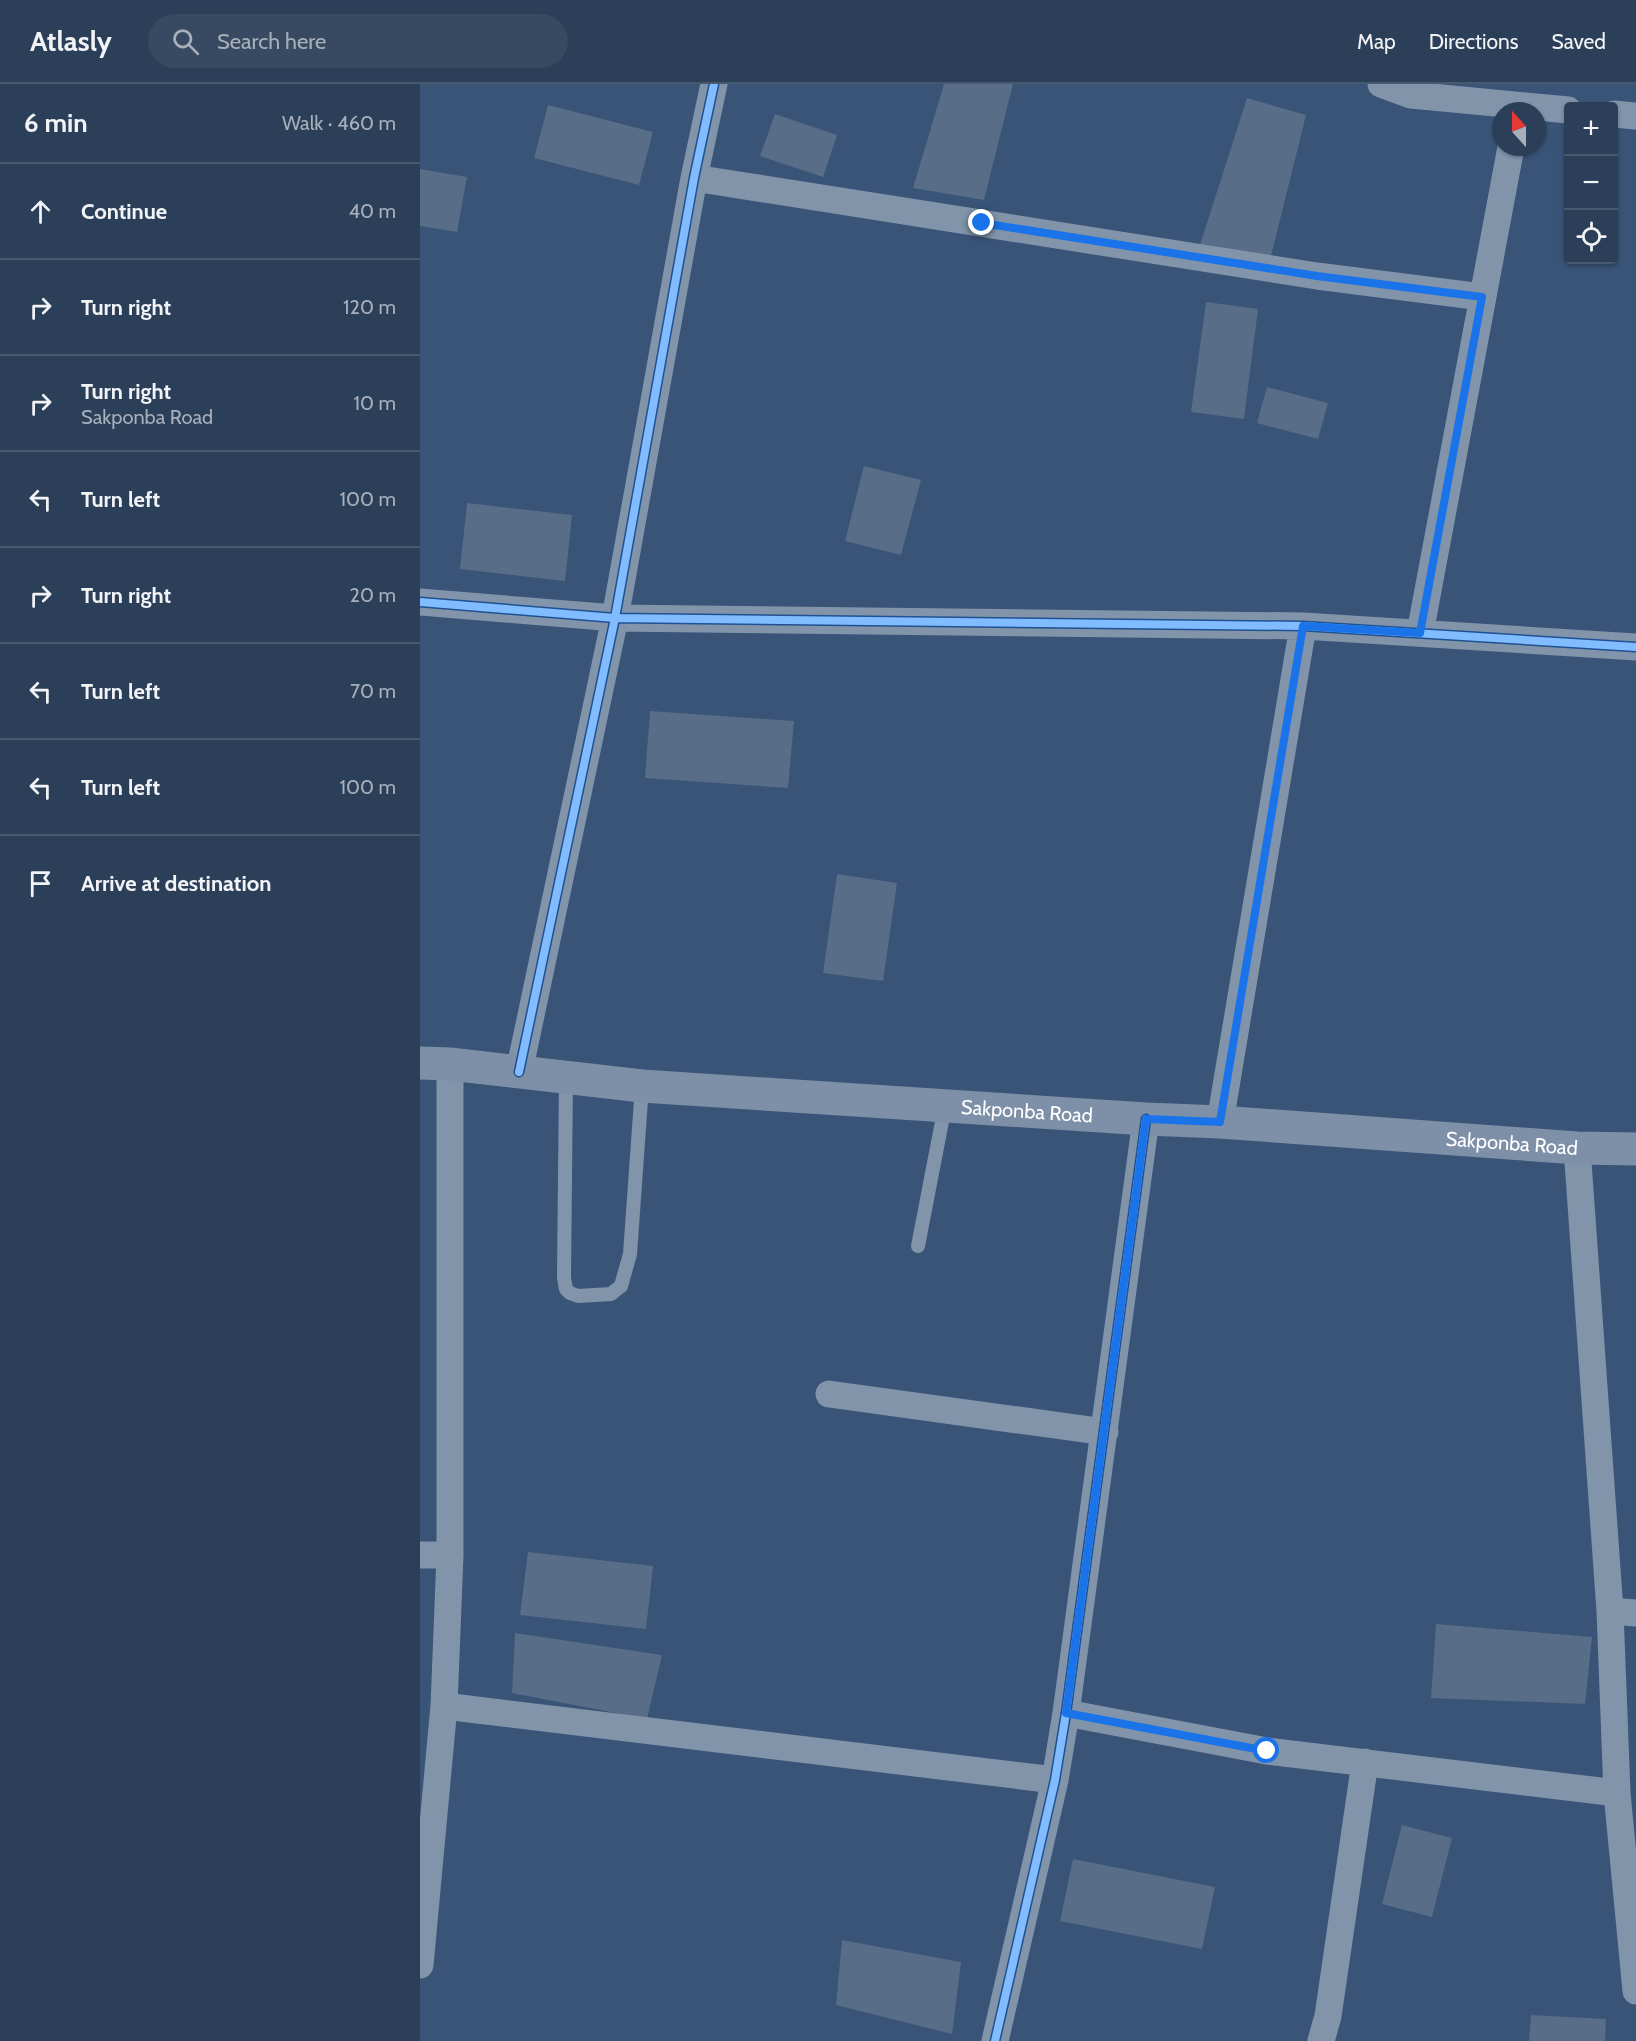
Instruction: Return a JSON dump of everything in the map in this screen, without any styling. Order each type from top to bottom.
[{"type":"main road","name":"Sakponba Road","points":[[435,1064],[642,1086],[1220,1122],[1577,1148],[1636,1149]]},
{"type":"street","points":[[519,1072],[615,618],[694,178],[714,84]]},
{"type":"street","points":[[1381,84],[1411,95],[1519,100],[1564,109]]},
{"type":"street","points":[[1618,114],[1636,116]]},
{"type":"street","points":[[1420,633],[1508,156]]},
{"type":"street","points":[[694,178],[1317,276],[1482,297]]},
{"type":"street","points":[[420,602],[615,618],[1303,626],[1636,647]]},
{"type":"street","points":[[1220,1122],[1303,626]]},
{"type":"street","points":[[420,1965],[444,1706],[450,1555],[435,1064]]},
{"type":"street","points":[[995,2041],[1054,1780],[1066,1713],[1146,1119]]},
{"type":"street","points":[[1577,1148],[1623,1612],[1617,1793],[1636,1991]]},
{"type":"street","points":[[829,1394],[1105,1432]]},
{"type":"street","points":[[420,1555],[450,1555]]},
{"type":"street","points":[[444,1706],[1054,1780]]},
{"type":"street","points":[[1066,1713],[1267,1751],[1617,1793]]},
{"type":"street","points":[[1321,2041],[1328,2016],[1365,1762]]},
{"type":"lane","points":[[566,1077],[564,1278],[566,1289],[578,1296],[611,1294],[621,1286],[623,1280],[630,1254],[642,1086]]},
{"type":"lane","points":[[918,1246],[945,1106]]},
{"type":"building","points":[[944,84],[1013,84],[984,200],[913,188]]},
{"type":"building","points":[[1247,98],[1306,115],[1270,260],[1199,248]]},
{"type":"building","points":[[548,105],[653,132],[639,185],[534,158]]},
{"type":"building","points":[[775,114],[837,135],[823,177],[760,156]]},
{"type":"building","points":[[420,169],[467,177],[457,232],[420,226]]},
{"type":"building","points":[[1206,302],[1258,309],[1244,419],[1191,412]]},
{"type":"building","points":[[1267,387],[1328,403],[1318,439],[1257,423]]},
{"type":"building","points":[[864,466],[921,480],[901,555],[845,541]]},
{"type":"building","points":[[467,503],[572,515],[565,581],[460,569]]},
{"type":"building","points":[[650,711],[794,721],[788,788],[645,778]]},
{"type":"building","points":[[837,874],[897,883],[883,981],[823,973]]},
{"type":"building","points":[[528,1552],[653,1566],[646,1629],[520,1615]]},
{"type":"building","points":[[1436,1624],[1592,1637],[1585,1704],[1431,1698]]},
{"type":"building","points":[[515,1633],[662,1655],[647,1719],[512,1693]]},
{"type":"building","points":[[1402,1825],[1452,1838],[1432,1917],[1382,1904]]},
{"type":"building","points":[[1073,1859],[1215,1887],[1202,1949],[1060,1921]]},
{"type":"building","points":[[842,1940],[961,1962],[952,2034],[836,2005]]},
{"type":"building","points":[[1531,2015],[1606,2019],[1605,2041],[1529,2041]]},
{"type":"cycle path","points":[[519,1072],[615,618],[694,178],[714,84]]},
{"type":"cycle path","points":[[420,602],[615,618],[1303,626],[1636,647]]},
{"type":"cycle path","points":[[995,2041],[1055,1780],[1066,1713],[1146,1119]]},
{"type":"route","points":[[982,223],[1317,276],[1482,297],[1420,633],[1303,626],[1220,1122],[1146,1119],[1066,1713],[1267,1751]]}]
